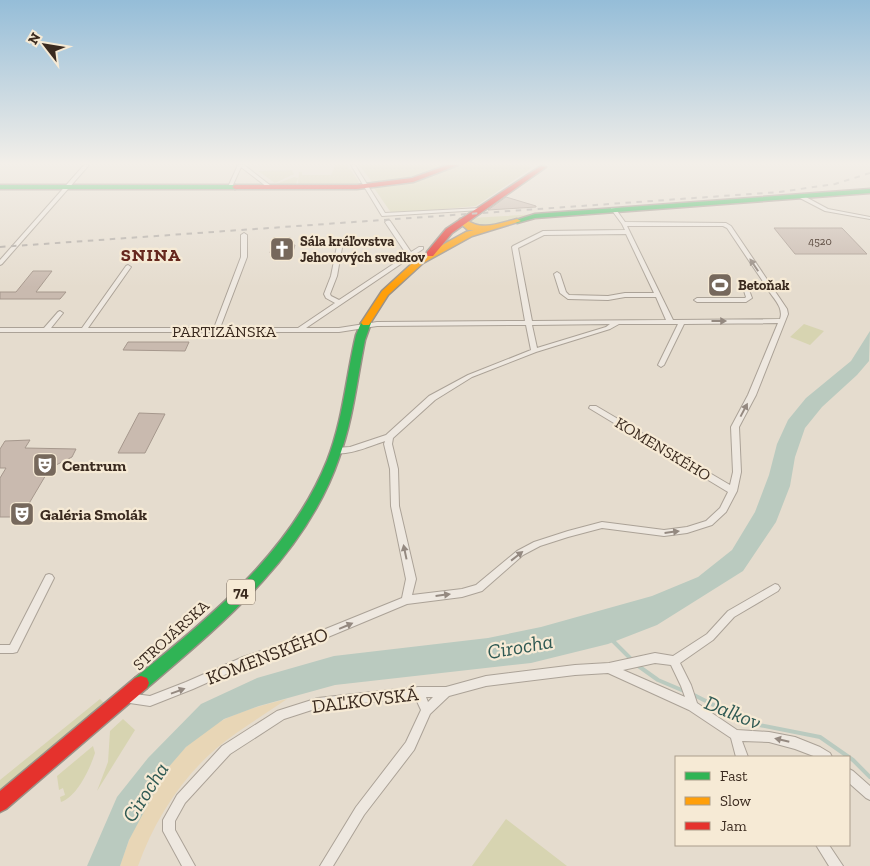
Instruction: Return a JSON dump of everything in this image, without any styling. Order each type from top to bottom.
[{"type":"main road","points":[[452,237],[463,222],[486,205]]},
{"type":"main road","name":"74","points":[[452,237],[544,215],[669,205]]},
{"type":"main road","points":[[463,222],[471,228],[486,228]]},
{"type":"main road","name":"STROJÁRSKA","points":[[0,803],[216,618],[275,558],[292,536],[315,498],[335,451],[364,326],[385,293],[426,251],[452,237]]},
{"type":"street","points":[[0,263],[52,205]]},
{"type":"street","points":[[378,205],[384,215],[481,209]]},
{"type":"street","points":[[818,205],[827,210],[870,218]]},
{"type":"street","points":[[619,209],[670,321]]},
{"type":"street","points":[[619,209],[624,222]]},
{"type":"street","points":[[388,222],[410,255]]},
{"type":"street","points":[[364,326],[377,324],[620,321],[772,321],[781,324],[784,309],[729,227],[724,224],[624,222]]},
{"type":"street","points":[[534,351],[515,247],[544,233],[628,232]]},
{"type":"street","points":[[216,331],[244,257],[244,235]]},
{"type":"street","points":[[340,242],[334,276],[327,294],[328,297],[340,303]]},
{"type":"street","points":[[299,330],[410,255],[426,251]]},
{"type":"street","points":[[84,330],[128,267]]},
{"type":"street","points":[[557,274],[562,293],[568,297],[608,298],[626,295],[658,295]]},
{"type":"street","points":[[697,300],[746,300],[748,298],[746,288],[770,288]]},
{"type":"street","points":[[46,330],[60,314]]},
{"type":"street","points":[[335,451],[350,450],[390,437],[432,398],[470,376],[534,351],[608,328],[620,321]]},
{"type":"street","points":[[661,365],[682,321]]},
{"type":"street","name":"KOMENSKÉHO","points":[[124,698],[150,701],[247,660],[325,634],[406,600],[462,593],[479,588],[520,553],[537,544],[602,525],[664,533],[687,530],[709,524],[723,510],[733,491],[737,472],[735,427],[752,395],[781,324]]},
{"type":"street","name":"PARTIZÁNSKA","points":[[0,330],[339,330],[364,326]]},
{"type":"street","name":"KOMENSKÉHO","points":[[593,408],[733,491]]},
{"type":"street","points":[[390,437],[388,444],[394,469],[395,506],[411,579],[406,600]]},
{"type":"street","points":[[0,649],[13,649],[49,578]]},
{"type":"street","points":[[609,668],[655,658],[674,661],[710,637],[731,614],[775,588]]},
{"type":"street","points":[[674,661],[686,685],[692,704]]},
{"type":"street","name":"DAĽKOVSKÁ","points":[[189,866],[169,831],[169,820],[181,799],[226,750],[281,715],[318,703],[418,692],[446,692],[486,681],[574,670],[609,668],[692,704],[735,735]]},
{"type":"street","points":[[418,692],[426,710]]},
{"type":"street","name":"DAĽKOVSKÁ","points":[[326,866],[360,811],[410,746],[426,710],[446,692]]},
{"type":"street","points":[[742,756],[735,735],[769,737],[795,743],[816,750],[825,756]]},
{"type":"street","points":[[850,776],[870,794]]},
{"type":"street","points":[[823,846],[837,866]]},
{"type":"shaded area","points":[[386,205],[477,205],[476,206],[392,214]]},
{"type":"shaded area","points":[[539,214],[481,227],[473,227],[468,222],[471,218]]},
{"type":"shaded area","points":[[804,324],[824,331],[810,345],[790,337]]},
{"type":"shaded area","points":[[100,699],[104,703],[0,790],[0,780]]},
{"type":"shaded area","points":[[123,719],[135,730],[97,791],[108,762],[110,731]]},
{"type":"shaded area","points":[[93,746],[95,753],[78,788],[61,802],[60,797],[65,795],[63,788],[59,790],[57,776]]},
{"type":"shaded area","points":[[506,819],[567,866],[472,866]]},
{"type":"sand","points":[[287,699],[218,747],[192,772],[170,801],[152,833],[138,866],[120,866],[146,802],[172,763],[188,746],[205,731],[225,719]]},
{"type":"water","name":"Cirocha","points":[[870,331],[869,361],[857,375],[822,407],[805,428],[795,457],[790,486],[776,522],[743,571],[657,625],[608,644],[531,663],[335,685],[259,706],[224,719],[186,747],[167,769],[129,840],[120,866],[87,866],[117,797],[148,758],[201,704],[257,678],[334,656],[488,638],[541,627],[652,596],[698,577],[732,550],[755,512],[769,475],[777,444],[788,420],[806,398],[851,361]]},
{"type":"building","points":[[494,205],[536,206],[536,207],[488,210]]},
{"type":"building","points":[[774,228],[842,228],[867,254],[795,254]]},
{"type":"building","name":"Sála kráľovstva Jehovových svedkov","points":[[272,245],[295,245],[292,255],[278,255],[279,253],[270,253]]},
{"type":"building","points":[[33,271],[52,271],[36,292],[66,292],[60,299],[0,299],[0,292],[16,292]]},
{"type":"building","points":[[128,342],[189,342],[185,351],[123,350]]},
{"type":"building","points":[[139,413],[165,414],[145,453],[118,453]]},
{"type":"building","points":[[30,440],[25,448],[76,449],[72,457],[50,468],[21,517],[0,517],[0,478],[6,468],[0,468],[0,449],[5,441]]},
{"type":"waterway","name":"Dalkov","points":[[612,640],[631,659]]},
{"type":"waterway","name":"Dalkov","points":[[637,665],[658,680],[684,691]]},
{"type":"waterway","name":"Dalkov","points":[[694,695],[749,723],[820,737],[847,756]]},
{"type":"waterway","name":"Dalkov","points":[[850,758],[870,777]]},
{"type":"railway","points":[[0,247],[589,205]]},
{"type":"traffic: fast","points":[[517,221],[535,216],[677,205]]},
{"type":"traffic: fast","points":[[141,683],[225,610],[277,555],[300,525],[319,493],[333,460],[344,422],[362,331],[366,323]]},
{"type":"traffic: slow","points":[[463,221],[471,228],[487,228]]},
{"type":"traffic: slow","points":[[366,323],[385,293],[420,261],[469,234],[517,221]]},
{"type":"traffic: jam","points":[[430,254],[449,231],[487,205]]},
{"type":"traffic: jam","points":[[0,803],[141,683]]},
{"type":"place","name":"Sála kráľovstva Jehovových svedkov","points":[[282,249]]},
{"type":"place","name":"Betoňak","points":[[720,285]]},
{"type":"place","name":"Centrum","points":[[45,465]]},
{"type":"place","name":"Galéria Smolák","points":[[22,514]]},
{"type":"district","name":"SNINA","points":[[151,255]]}]
